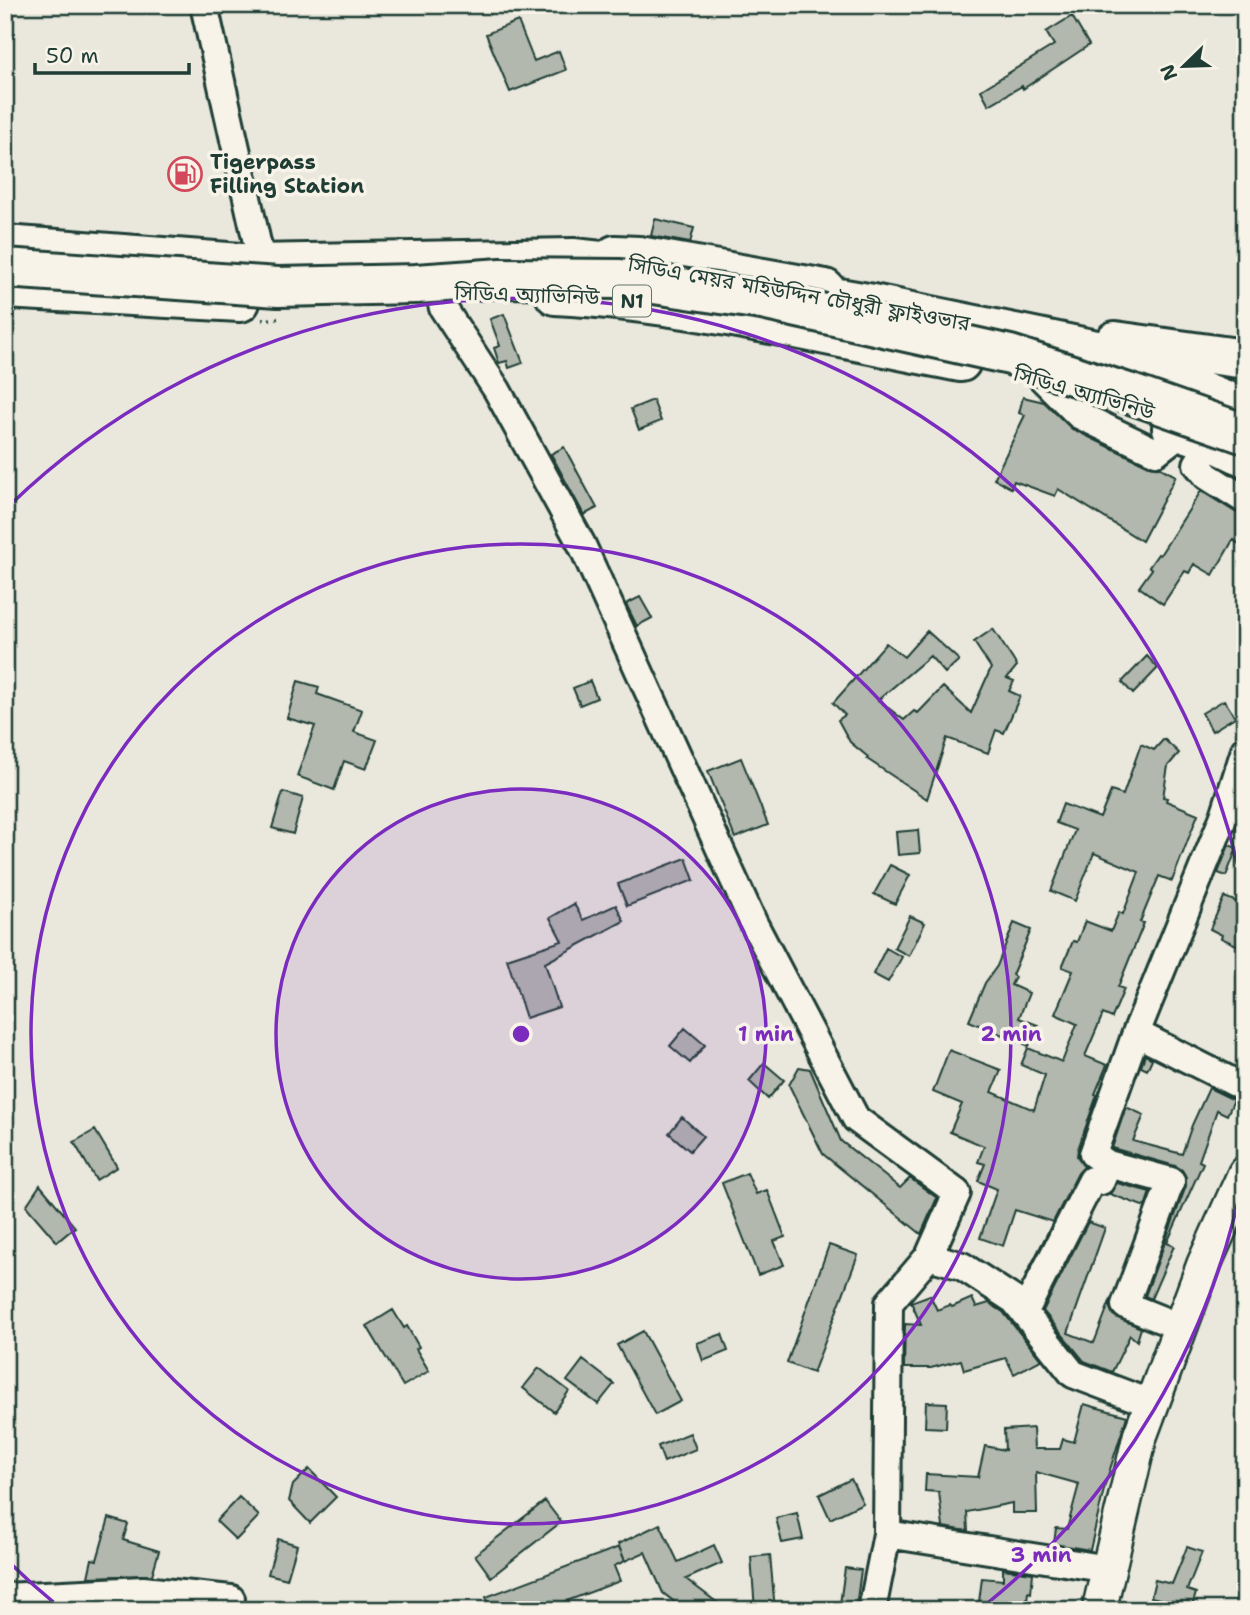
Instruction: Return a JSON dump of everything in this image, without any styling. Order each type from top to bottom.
[{"type":"highway","name":"সিডিএ অ্যাভিনিউ","points":[[5,237],[260,256],[373,249],[564,251],[639,256],[769,280],[922,303],[1088,337],[1245,359]]},
{"type":"highway","name":"সিডিএ মেয়র মহিউদ্দিন চৌধুরী ফ্লাইওভার","points":[[5,245],[254,264],[559,258],[631,264],[873,304],[1102,351],[1245,408]]},
{"type":"highway","points":[[5,268],[278,287],[416,285],[502,278],[620,279],[762,299],[1010,355],[1128,393],[1219,436]]},
{"type":"highway","name":"সিডিএ অ্যাভিনিউ","points":[[5,289],[234,303],[439,292],[540,294],[641,302],[734,317],[1042,379],[1063,388],[1121,403],[1219,436]]},
{"type":"main road","points":[[1099,1610],[1140,1436],[1204,1264],[1245,1173]]},
{"type":"street","points":[[204,5],[260,256]]},
{"type":"street","points":[[439,292],[443,308],[497,390],[582,545],[754,924],[856,1119],[957,1193],[929,1256],[889,1303],[887,1534],[872,1610]]},
{"type":"street","points":[[1042,379],[1079,415],[1156,452],[1219,436]]},
{"type":"street","points":[[1219,436],[1197,464],[1207,476],[1245,500]]},
{"type":"street","points":[[1180,1328],[1125,1305],[1171,1181],[1108,1164],[1093,1154],[1136,1033],[1224,816],[1245,750]]},
{"type":"street","points":[[1136,1033],[1245,1088]]},
{"type":"street","points":[[1024,1313],[1092,1180],[1101,1181],[1108,1164]]},
{"type":"street","points":[[929,1256],[962,1266],[1014,1300],[1073,1374],[1152,1404]]},
{"type":"street","points":[[887,1534],[1109,1569]]},
{"type":"street","points":[[5,1597],[143,1590],[231,1599]]},
{"type":"building","points":[[1072,16],[1089,45],[1023,89],[1022,86],[989,105],[981,90],[1054,45],[1046,32]]},
{"type":"building","points":[[518,21],[534,61],[559,51],[566,70],[510,92],[486,34]]},
{"type":"building","points":[[655,219],[694,228],[690,243],[651,236]]},
{"type":"building","points":[[504,314],[523,363],[509,368],[507,361],[499,363],[494,348],[500,346],[490,319]]},
{"type":"building","points":[[1023,397],[1044,402],[1072,429],[1176,476],[1142,541],[1058,489],[1055,496],[1014,481],[1011,488],[994,479],[1025,415],[1019,413]]},
{"type":"building","points":[[653,400],[661,421],[639,430],[631,409]]},
{"type":"building","points":[[564,447],[597,508],[584,515],[551,454]]},
{"type":"building","points":[[1201,491],[1245,516],[1245,548],[1233,540],[1213,575],[1194,564],[1189,573],[1185,571],[1163,604],[1139,587],[1152,569],[1149,567],[1158,554],[1160,555]]},
{"type":"building","points":[[640,597],[652,618],[637,626],[626,604]]},
{"type":"building","points":[[993,629],[1017,666],[1007,678],[1014,681],[1009,691],[1020,696],[1004,733],[996,730],[988,753],[947,738],[927,799],[867,759],[868,757],[850,742],[838,720],[845,715],[833,703],[886,643],[904,657],[927,631],[959,660],[945,673],[930,656],[878,700],[904,720],[914,711],[918,713],[943,687],[971,713],[991,668],[974,642]]},
{"type":"building","points":[[1147,656],[1158,668],[1133,694],[1122,682]]},
{"type":"building","points":[[298,681],[319,687],[317,694],[362,710],[354,732],[377,740],[366,769],[344,761],[334,790],[297,776],[315,726],[287,718]]},
{"type":"building","points":[[590,681],[597,698],[580,705],[573,688]]},
{"type":"building","points":[[1224,700],[1235,717],[1212,731],[1202,713]]},
{"type":"building","points":[[1164,739],[1179,753],[1168,766],[1163,797],[1167,798],[1166,801],[1198,814],[1172,881],[1159,876],[1140,922],[1144,923],[1118,987],[1124,989],[1112,1018],[1103,1014],[1085,1056],[1107,1065],[1078,1149],[1077,1156],[1084,1167],[1078,1173],[1026,1275],[1053,1222],[1015,1210],[1003,1246],[980,1238],[997,1189],[978,1181],[985,1164],[978,1162],[984,1146],[950,1132],[962,1104],[933,1092],[949,1050],[1001,1070],[992,1092],[1034,1110],[1045,1075],[1021,1065],[1028,1048],[1062,1062],[1077,1024],[1055,1014],[1073,971],[1062,967],[1073,941],[1077,942],[1085,921],[1111,931],[1119,912],[1123,914],[1139,872],[1094,853],[1075,901],[1051,891],[1075,830],[1056,823],[1063,804],[1100,818],[1111,791],[1123,795],[1141,744],[1154,750]]},
{"type":"building","points":[[741,758],[768,825],[735,838],[708,771]]},
{"type":"building","points":[[283,792],[303,798],[293,834],[272,828]]},
{"type":"building","points":[[918,830],[920,853],[898,855],[896,832]]},
{"type":"building","points":[[1229,845],[1237,848],[1226,876],[1218,873]]},
{"type":"building","points":[[686,858],[694,880],[627,906],[618,884]]},
{"type":"building","points":[[890,865],[910,875],[895,904],[874,894]]},
{"type":"building","points":[[1224,897],[1245,905],[1245,949],[1221,938],[1222,935],[1210,929]]},
{"type":"building","points":[[574,904],[583,920],[616,905],[624,921],[545,963],[559,1007],[526,1018],[507,959],[562,941],[550,918]]},
{"type":"building","points":[[910,916],[925,923],[909,956],[894,948]]},
{"type":"building","points":[[1014,923],[1031,930],[1012,975],[1015,977],[1011,985],[1029,993],[1019,1018],[1038,1025],[1029,1046],[969,1021],[985,983],[997,966]]},
{"type":"building","points":[[886,948],[902,957],[888,982],[873,974]]},
{"type":"building","points":[[685,1028],[705,1045],[690,1063],[670,1046]]},
{"type":"building","points":[[1145,1055],[1152,1059],[1147,1070],[1141,1067]]},
{"type":"building","points":[[764,1063],[784,1080],[768,1099],[749,1081]]},
{"type":"building","points":[[799,1067],[810,1069],[841,1141],[900,1188],[910,1178],[937,1198],[921,1234],[823,1154],[789,1085]]},
{"type":"building","points":[[1209,1088],[1234,1100],[1227,1115],[1217,1110],[1199,1161],[1203,1163],[1167,1243],[1174,1246],[1151,1299],[1145,1296],[1186,1186],[1186,1177],[1182,1170],[1175,1166],[1112,1148],[1126,1107],[1144,1115],[1133,1141],[1182,1154]]},
{"type":"building","points":[[682,1117],[703,1136],[690,1151],[669,1133]]},
{"type":"building","points":[[95,1130],[117,1167],[96,1180],[74,1142]]},
{"type":"building","points":[[747,1173],[756,1194],[767,1190],[785,1237],[774,1241],[784,1265],[758,1275],[722,1183]]},
{"type":"building","points":[[1117,1183],[1150,1192],[1145,1207],[1110,1194]]},
{"type":"building","points":[[40,1185],[75,1227],[57,1242],[26,1206]]},
{"type":"building","points":[[1088,1222],[1105,1228],[1068,1333],[1094,1343],[1110,1301],[1113,1315],[1141,1328],[1137,1341],[1130,1335],[1112,1372],[1084,1361],[1043,1311]]},
{"type":"building","points":[[829,1245],[858,1255],[813,1373],[787,1363]]},
{"type":"building","points":[[930,1295],[937,1310],[972,1298],[976,1307],[989,1303],[1003,1312],[1041,1360],[1014,1374],[1006,1358],[964,1370],[961,1360],[931,1368],[904,1368],[905,1324],[921,1325],[911,1302]]},
{"type":"building","points":[[393,1310],[404,1328],[407,1326],[429,1371],[403,1386],[367,1326]]},
{"type":"building","points":[[643,1331],[681,1401],[655,1415],[617,1345]]},
{"type":"building","points":[[722,1334],[728,1351],[703,1361],[697,1343]]},
{"type":"building","points":[[583,1360],[614,1384],[598,1404],[567,1381]]},
{"type":"building","points":[[539,1368],[569,1391],[554,1412],[523,1388]]},
{"type":"building","points":[[926,1402],[947,1403],[946,1428],[925,1427]]},
{"type":"building","points":[[1084,1404],[1127,1416],[1105,1485],[1090,1550],[1054,1544],[1056,1528],[1067,1529],[1079,1484],[1036,1472],[1037,1513],[1012,1513],[1012,1503],[967,1512],[968,1531],[943,1527],[939,1492],[925,1491],[926,1474],[978,1477],[985,1446],[1005,1450],[1004,1430],[1033,1428],[1034,1449],[1060,1449],[1063,1439],[1074,1442]]},
{"type":"building","points":[[690,1433],[696,1449],[664,1462],[658,1446]]},
{"type":"building","points":[[309,1469],[336,1497],[310,1523],[289,1501],[293,1485]]},
{"type":"building","points":[[851,1479],[863,1503],[830,1519],[819,1495]]},
{"type":"building","points":[[239,1497],[259,1516],[236,1540],[216,1521]]},
{"type":"building","points":[[545,1501],[561,1522],[491,1577],[475,1555]]},
{"type":"building","points":[[797,1513],[803,1539],[782,1543],[776,1518]]},
{"type":"building","points":[[109,1518],[128,1524],[123,1540],[159,1551],[152,1575],[88,1577],[92,1559],[97,1560]]},
{"type":"building","points":[[660,1524],[678,1562],[714,1545],[722,1563],[686,1579],[727,1610],[685,1610],[663,1593],[645,1552],[625,1561],[618,1544]]},
{"type":"building","points":[[278,1539],[297,1545],[287,1579],[268,1574]]},
{"type":"building","points":[[619,1547],[625,1561],[614,1566],[620,1581],[543,1610],[491,1610],[486,1597]]},
{"type":"building","points":[[1187,1547],[1202,1552],[1187,1590],[1196,1593],[1191,1610],[1170,1610],[1172,1602],[1151,1597],[1155,1580],[1172,1584]]},
{"type":"building","points":[[770,1555],[775,1610],[755,1610],[751,1557]]},
{"type":"building","points":[[845,1568],[861,1570],[856,1607],[840,1604]]},
{"type":"building","points":[[1003,1569],[1033,1573],[1026,1610],[978,1610],[982,1578],[1003,1580]]},
{"type":"building","points":[[143,1606],[142,1610],[77,1609]]},
{"type":"place","name":"Tigerpass Filling Station","points":[[185,174]]}]
